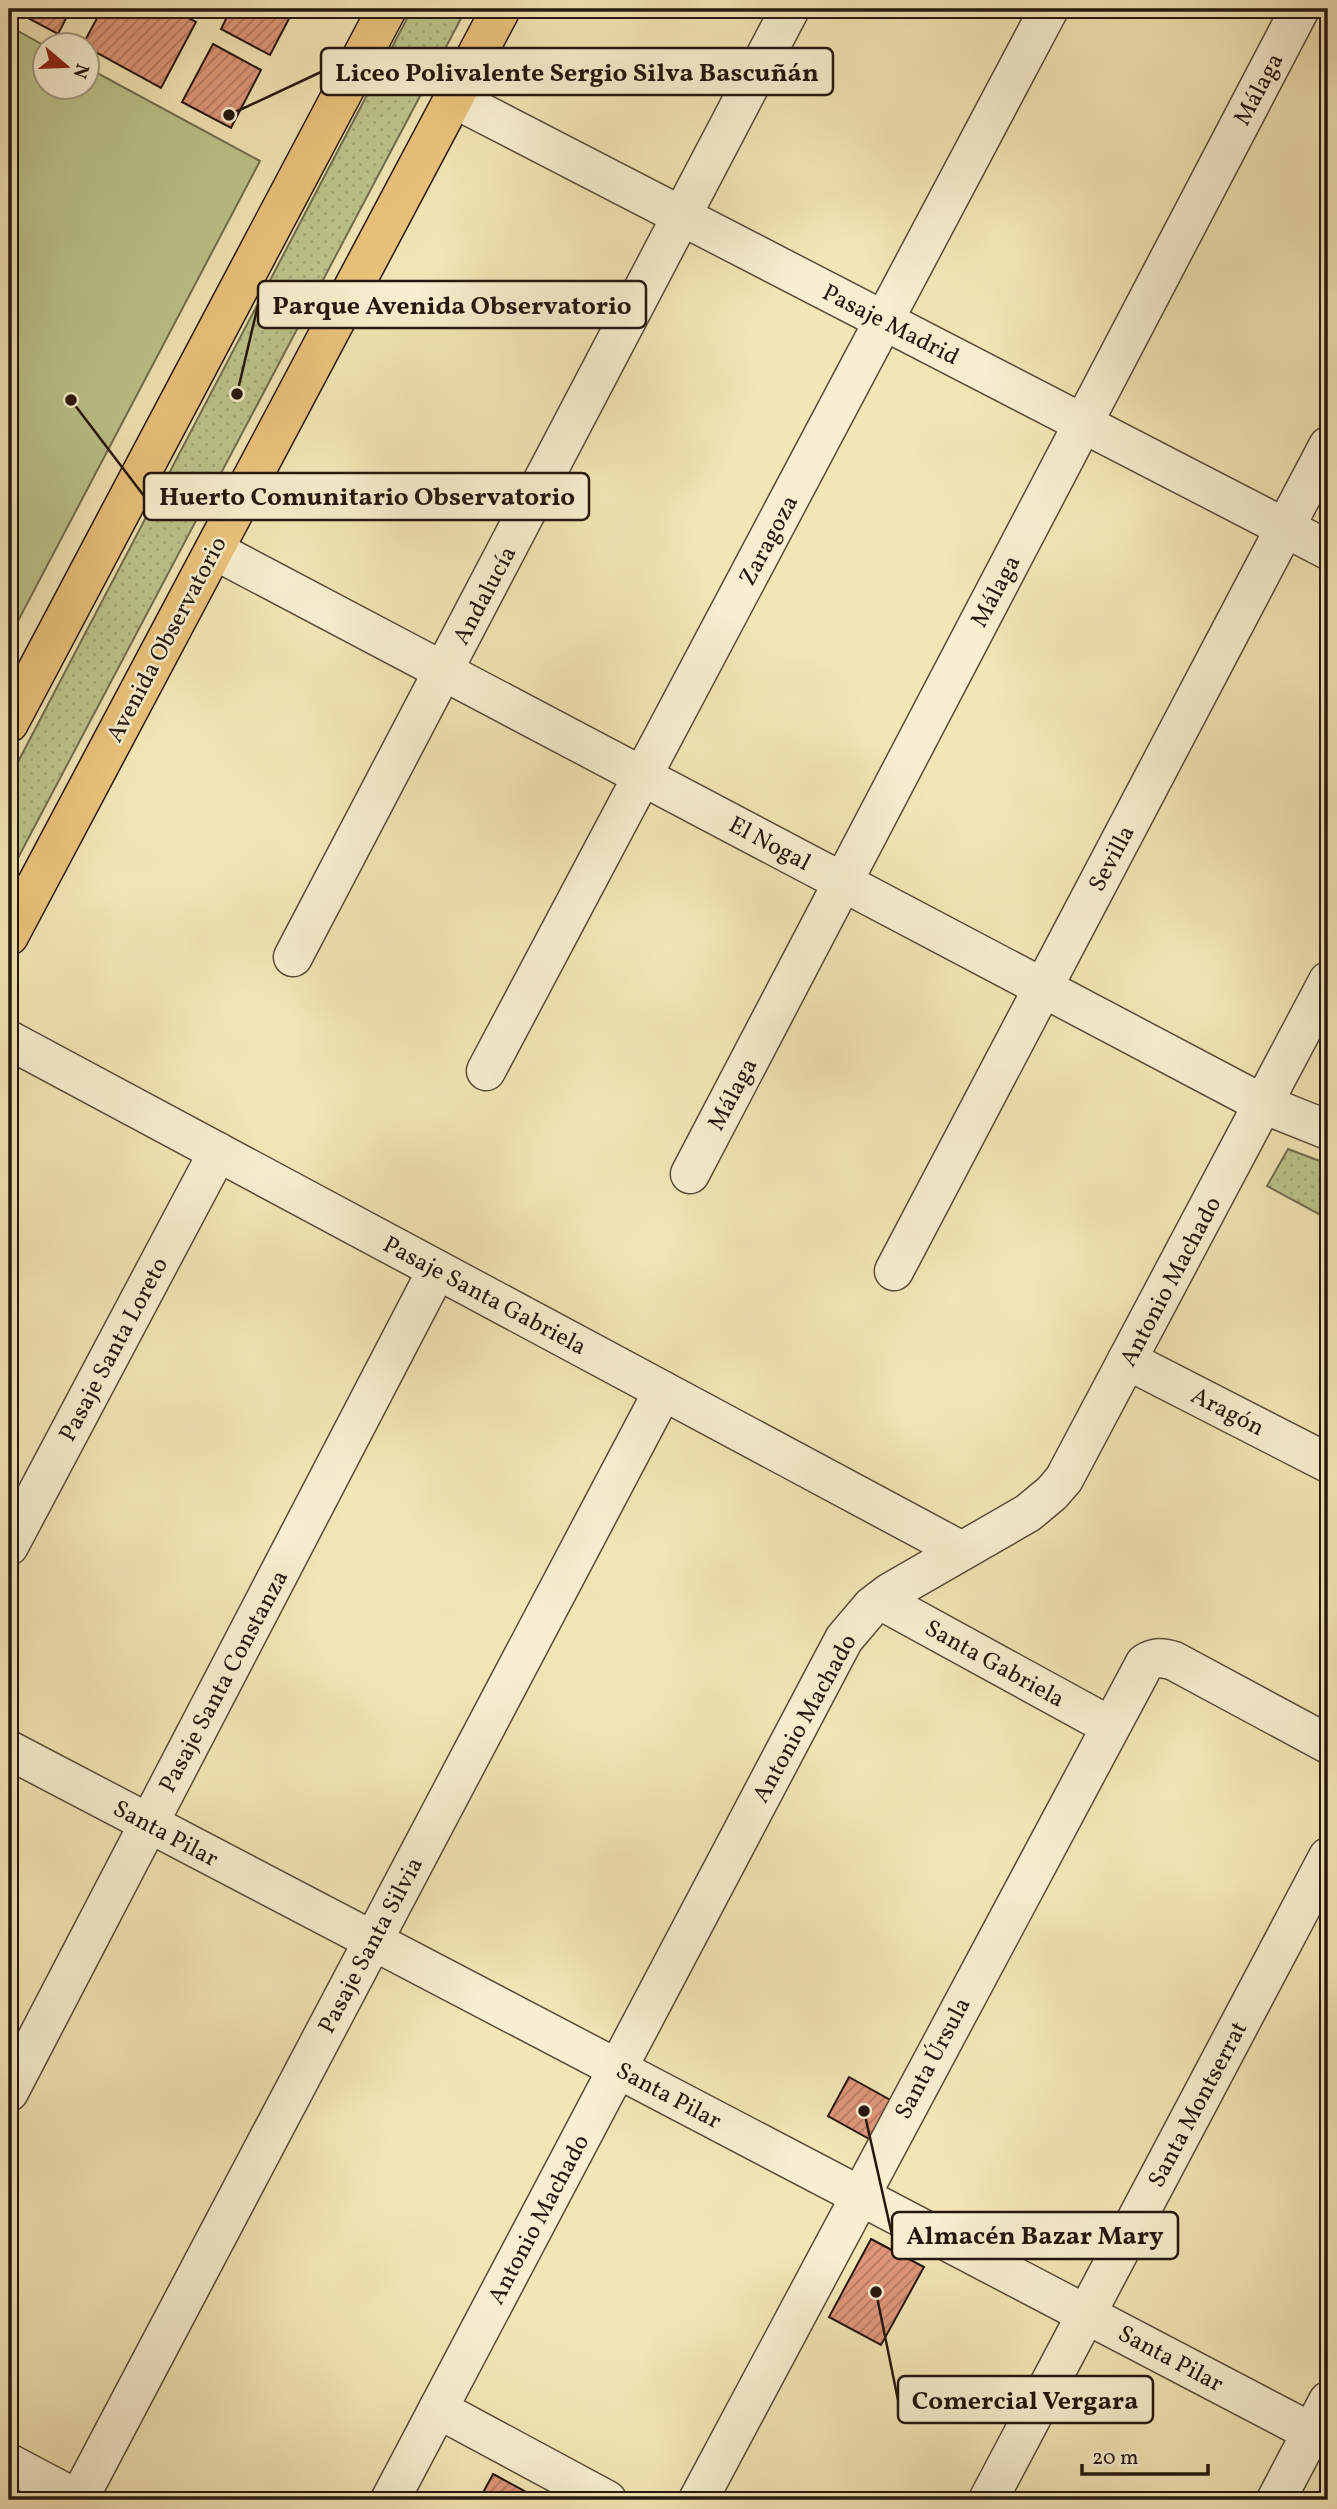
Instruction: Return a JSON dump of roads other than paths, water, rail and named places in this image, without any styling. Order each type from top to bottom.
[{"type":"main road","points":[[9,723],[387,9]]},
{"type":"main road","name":"Avenida Observatorio","points":[[9,936],[501,9]]},
{"type":"street","name":"Andalucía","points":[[293,957],[790,9]]},
{"type":"street","name":"Zaragoza","points":[[486,1071],[1049,9]]},
{"type":"street","name":"Málaga","points":[[690,1174],[1300,9]]},
{"type":"street","name":"Pasaje Madrid","points":[[453,98],[1328,550]]},
{"type":"street","name":"Sevilla","points":[[894,1271],[1328,446]]},
{"type":"street","name":"El Nogal","points":[[214,550],[1263,1104],[1328,1130]]},
{"type":"street","name":"Antonio Machado","points":[[390,2500],[833,1658],[857,1622],[880,1600],[1028,1513],[1052,1493],[1072,1464],[1328,981]]},
{"type":"street","name":"Pasaje Santa Gabriela","points":[[9,1040],[961,1550]]},
{"type":"street","name":"Pasaje Santa Loreto","points":[[9,1546],[218,1152]]},
{"type":"street","name":"Pasaje Santa Constanza","points":[[9,2092],[437,1270]]},
{"type":"street","name":"Aragón","points":[[1128,1360],[1328,1462]]},
{"type":"street","name":"Pasaje Santa Silvia","points":[[78,2500],[663,1391]]},
{"type":"street","name":"Santa Gabriela","points":[[880,1600],[1110,1726]]},
{"type":"street","name":"Santa Úrsula","points":[[698,2500],[1145,1663],[1153,1658],[1174,1661],[1328,1744]]},
{"type":"street","name":"Santa Pilar","points":[[9,1750],[1085,2314],[1323,2425]]},
{"type":"street","name":"Santa Montserrat","points":[[988,2500],[1328,1857]]},
{"type":"street","points":[[438,2409],[607,2500]]},
{"type":"street","points":[[1276,2500],[1323,2425]]},
{"type":"street","points":[[9,2463],[78,2500]]},
{"type":"place","name":"Liceo Polivalente Sergio Silva Bascuñán","points":[[229,115]]},
{"type":"place","name":"Parque Avenida Observatorio","points":[[237,394]]},
{"type":"place","name":"Huerto Comunitario Observatorio","points":[[71,400]]},
{"type":"place","name":"Almacén Bazar Mary","points":[[864,2111]]},
{"type":"place","name":"Comercial Vergara","points":[[876,2292]]}]
